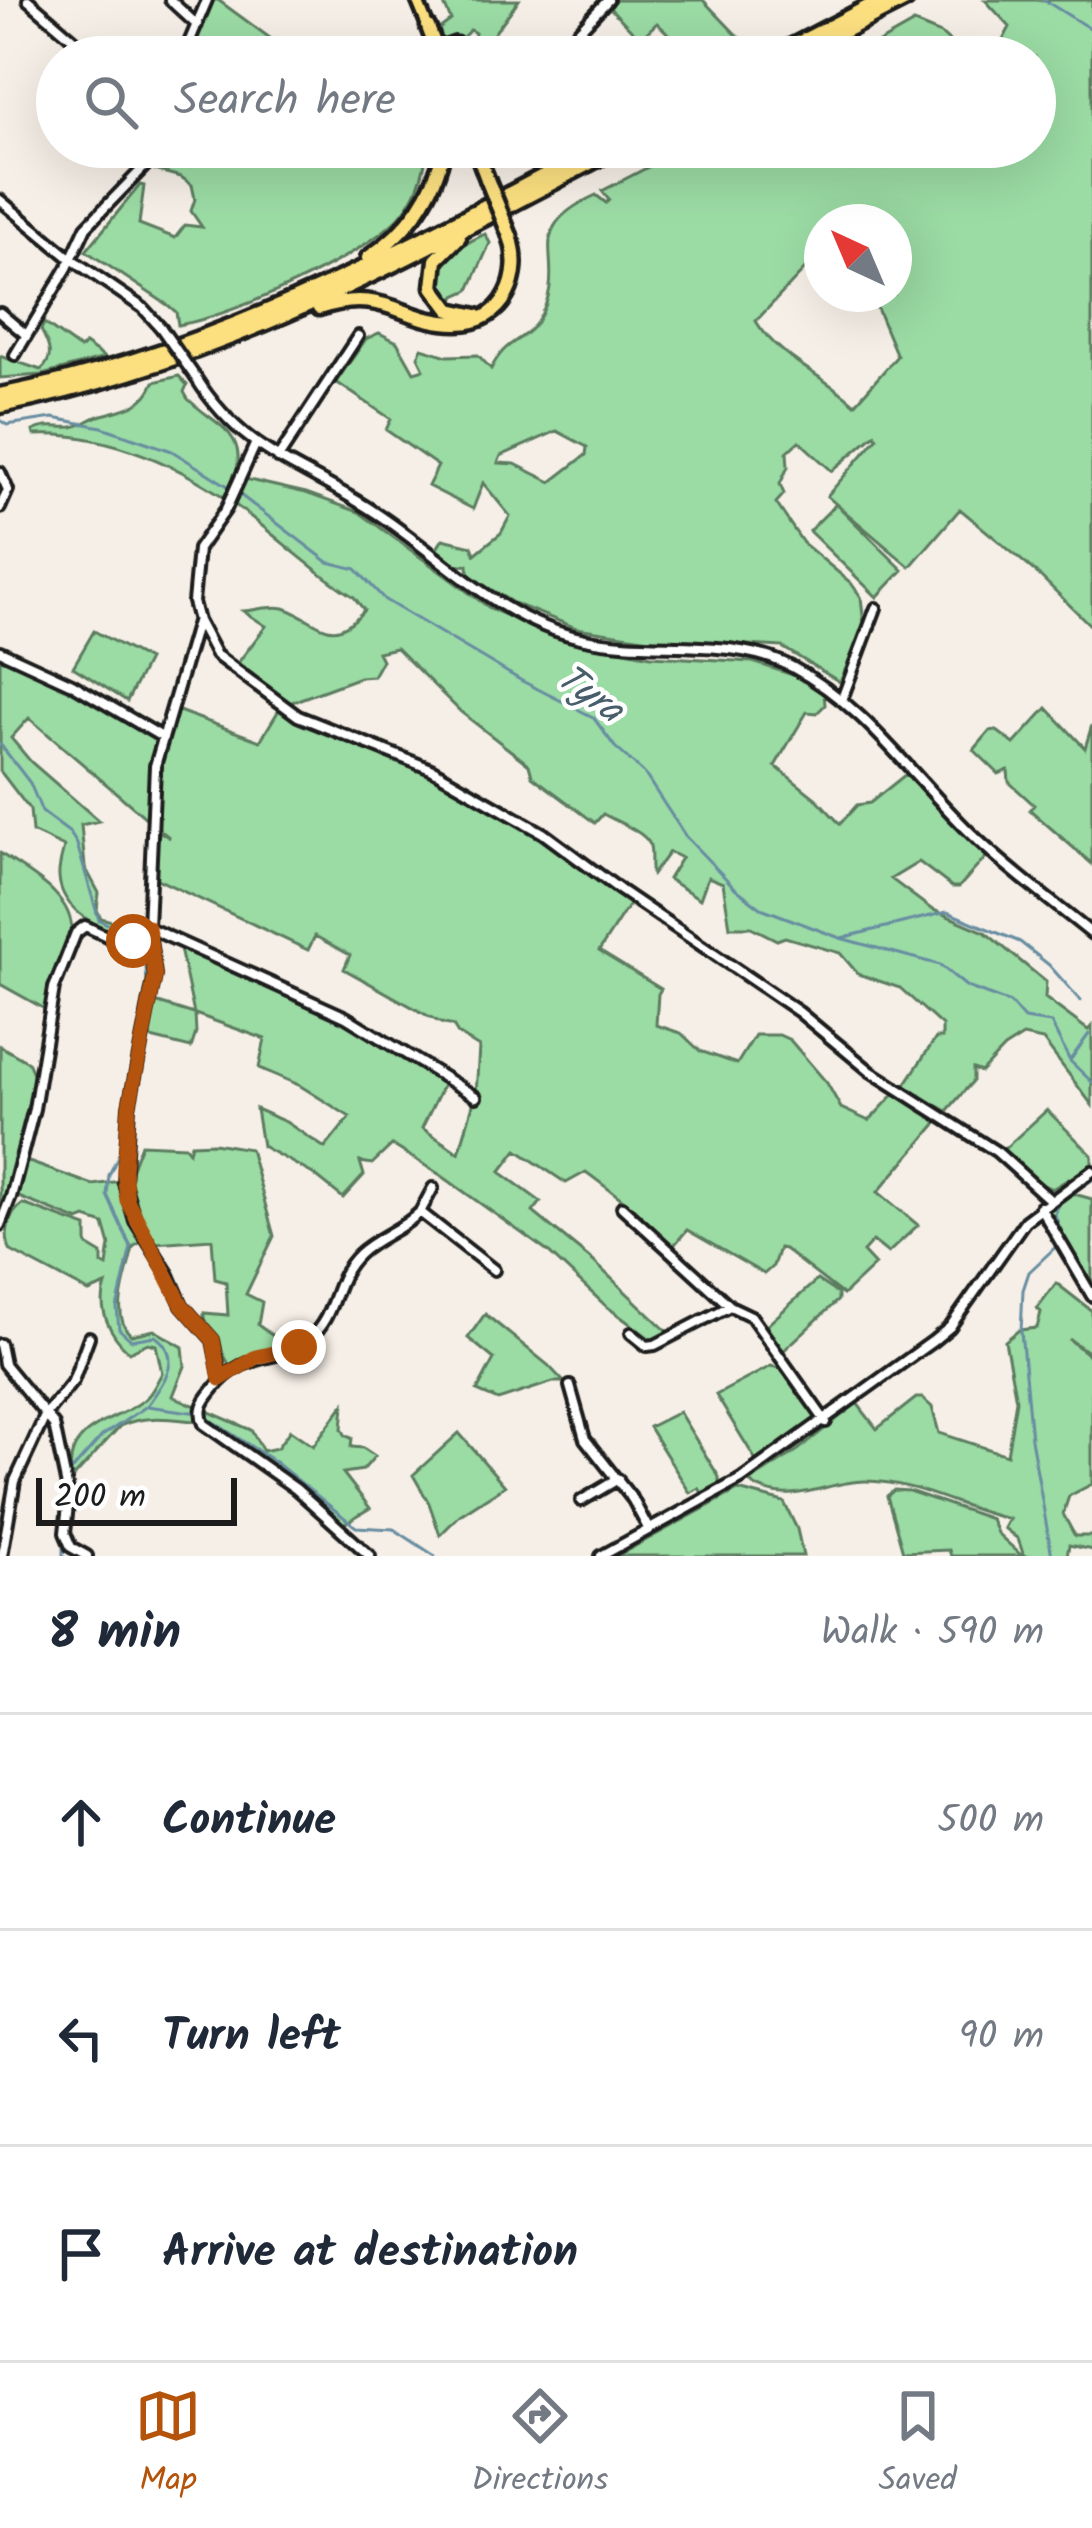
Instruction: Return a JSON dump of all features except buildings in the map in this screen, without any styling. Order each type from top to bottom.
[{"type":"highway","points":[[812,36],[881,0]]},
{"type":"highway","points":[[835,36],[906,0]]},
{"type":"highway","points":[[428,27],[431,36]]},
{"type":"highway","points":[[306,296],[403,230],[431,189],[438,168]]},
{"type":"highway","points":[[1,406],[142,371],[352,301],[385,303],[453,323],[489,314],[505,298],[516,260],[483,168]]},
{"type":"highway","points":[[0,395],[154,356],[223,332],[306,296],[557,168]]},
{"type":"highway","points":[[262,328],[581,168]]},
{"type":"highway","points":[[489,314],[472,316],[450,310],[438,298],[432,276],[444,249],[494,213]]},
{"type":"main road","points":[[417,0],[428,27]]},
{"type":"street","points":[[28,0],[70,36]]},
{"type":"street","points":[[170,0],[197,25]]},
{"type":"street","points":[[192,36],[207,0]]},
{"type":"street","points":[[574,36],[608,0]]},
{"type":"street","points":[[15,355],[86,227],[143,168]]},
{"type":"street","points":[[0,200],[70,258],[133,300],[161,328],[218,410],[255,445],[378,514],[477,592],[530,621],[583,639],[760,655],[792,667],[842,699],[979,841],[1092,934]]},
{"type":"street","points":[[0,313],[25,334]]},
{"type":"street","points":[[278,458],[358,337]]},
{"type":"street","points":[[255,445],[232,495],[198,549],[193,602],[216,655],[283,708],[431,769],[544,833],[800,1012],[870,1071],[997,1152],[1049,1199]]},
{"type":"street","points":[[0,472],[8,490],[0,508]]},
{"type":"street","points":[[842,699],[876,608]]},
{"type":"street","points":[[198,621],[155,766],[148,927],[155,976],[129,1107],[124,1170],[127,1200],[182,1305],[213,1340],[220,1379]]},
{"type":"street","points":[[0,651],[72,684],[162,737]]},
{"type":"street","points":[[0,1225],[34,1109],[54,988],[76,933],[85,926],[115,940],[137,939],[148,927]]},
{"type":"street","points":[[148,927],[346,1017],[476,1097]]},
{"type":"street","points":[[601,1556],[741,1479],[950,1328],[998,1254],[1040,1207],[1092,1171]]},
{"type":"street","points":[[370,1556],[296,1489],[204,1424],[200,1415],[203,1402],[220,1379],[256,1357],[292,1350],[306,1342],[332,1311],[340,1278],[361,1252],[402,1229],[420,1212],[433,1188]]},
{"type":"street","points":[[622,1207],[730,1306],[751,1316],[826,1422]]},
{"type":"street","points":[[1040,1207],[1092,1296]]},
{"type":"street","points":[[420,1212],[494,1270]]},
{"type":"street","points":[[631,1333],[647,1346],[655,1345],[730,1306]]},
{"type":"street","points":[[2,1556],[15,1481],[46,1414],[73,1381],[88,1337]]},
{"type":"street","points":[[0,1345],[4,1364],[54,1425],[69,1496],[65,1533],[71,1547],[87,1556]]},
{"type":"street","points":[[570,1386],[585,1439],[618,1479],[648,1528]]},
{"type":"street","points":[[581,1501],[618,1479]]},
{"type":"green space","points":[[210,0],[218,0],[267,36],[197,36]]},
{"type":"green space","points":[[442,0],[519,0],[492,36],[475,36],[470,30],[464,36],[442,36],[439,29],[451,20]]},
{"type":"green space","points":[[616,0],[703,0],[738,36],[670,36],[657,23],[637,36],[609,7]]},
{"type":"green space","points":[[985,0],[1092,0],[1092,627],[960,509],[910,567],[837,505],[903,570],[877,597],[809,531],[836,504],[827,496],[877,438],[875,434],[832,471],[799,441],[787,452],[788,467],[780,484],[784,494],[776,503],[803,543],[861,597],[864,625],[840,682],[782,647],[650,639],[576,628],[513,603],[469,576],[468,565],[456,566],[436,550],[443,539],[472,546],[475,554],[501,533],[510,516],[483,483],[473,509],[428,486],[438,466],[386,430],[391,419],[336,382],[366,339],[379,333],[397,342],[414,372],[424,369],[418,357],[422,348],[447,356],[478,355],[491,369],[503,351],[537,322],[547,300],[551,236],[557,222],[596,195],[606,203],[609,200],[602,191],[646,168],[1056,168],[1056,36],[1005,36],[1010,27]],"holes":[[[557,431],[587,447],[586,455],[551,482],[515,464],[498,463],[501,456]]]},
{"type":"green space","points":[[914,23],[943,36],[891,36]]},
{"type":"green space","points":[[423,168],[401,215],[359,248],[296,282],[230,310],[178,325],[176,312],[169,306],[86,251],[140,185],[144,186],[139,224],[175,238],[185,225],[202,227],[191,211],[192,185],[158,171]]},
{"type":"green space","points":[[485,234],[490,243],[469,290],[456,296],[452,305],[439,282],[444,264],[461,247]]},
{"type":"green space","points":[[44,323],[80,349],[85,344],[105,358],[42,375],[0,378],[0,356],[41,370],[45,365],[49,351],[41,330]]},
{"type":"green space","points":[[179,376],[187,385],[188,399],[233,439],[236,477],[306,493],[359,512],[491,609],[563,639],[651,656],[753,662],[793,675],[824,693],[825,705],[817,713],[807,712],[775,766],[840,824],[857,805],[870,803],[906,774],[987,856],[959,887],[952,887],[919,862],[891,879],[931,909],[985,932],[1046,982],[1045,998],[1088,1030],[1092,1026],[1092,1105],[1043,1040],[1023,1036],[981,1072],[973,1069],[973,1081],[947,1111],[904,1086],[936,1038],[942,1038],[942,1026],[900,988],[858,974],[840,953],[785,937],[777,940],[751,927],[730,927],[723,883],[708,877],[700,899],[668,879],[681,858],[669,852],[652,875],[646,839],[603,814],[595,823],[532,776],[529,765],[461,712],[396,648],[378,652],[382,660],[373,676],[284,705],[234,668],[266,626],[243,611],[284,608],[333,630],[364,610],[354,597],[242,510],[196,480],[117,446],[62,435],[34,435],[33,431],[76,426],[124,409],[144,397],[154,382]]},
{"type":"green space","points":[[94,631],[148,660],[127,701],[73,667]]},
{"type":"green space","points":[[0,653],[68,683],[156,739],[147,819],[29,718],[11,738],[31,762],[99,821],[81,825],[85,867],[99,893],[101,918],[140,929],[130,937],[84,918],[67,900],[59,877],[64,847],[32,832],[30,810],[0,771]]},
{"type":"green space","points":[[1047,708],[1085,748],[1092,725],[1092,864],[1030,810],[1034,805],[1009,782],[1008,770],[999,774],[974,750],[996,730],[1014,744]]},
{"type":"green space","points":[[176,710],[260,741],[279,710],[485,801],[549,840],[630,903],[599,951],[661,989],[656,1025],[681,1033],[700,1051],[737,1064],[755,1035],[779,1035],[790,1040],[827,1083],[841,1108],[869,1121],[898,1090],[942,1117],[878,1192],[918,1225],[888,1253],[873,1241],[863,1252],[875,1265],[843,1295],[784,1249],[779,1248],[773,1266],[764,1274],[687,1230],[670,1250],[630,1205],[586,1172],[566,1183],[517,1150],[500,1172],[541,1202],[533,1212],[670,1334],[652,1340],[606,1306],[548,1252],[392,1145],[372,1164],[360,1162],[364,1175],[343,1198],[313,1174],[262,1146],[256,1109],[325,1148],[350,1117],[299,1085],[259,1068],[265,1039],[195,1014],[191,1048],[151,1038],[148,1028],[155,1002],[194,1014],[179,944],[331,1013],[445,1081],[422,1128],[459,1153],[476,1094],[479,1047],[453,1026],[344,969],[350,955],[315,936],[308,950],[155,878],[155,829],[170,838],[155,826],[160,756]]},
{"type":"green space","points":[[0,853],[47,886],[70,919],[72,933],[45,1009],[0,984]]},
{"type":"green space","points":[[0,1046],[28,1062],[35,1078],[0,1213]]},
{"type":"green space","points":[[1047,1110],[1092,1155],[1092,1165],[1052,1189],[1035,1181],[1002,1151]]},
{"type":"green space","points":[[141,1144],[185,1146],[189,1151],[191,1144],[250,1149],[274,1236],[246,1294],[262,1302],[258,1325],[288,1347],[256,1352],[231,1368],[204,1319],[204,1313],[228,1315],[226,1282],[215,1279],[212,1239],[154,1243],[132,1205],[135,1198],[131,1194],[129,1198],[127,1181]]},
{"type":"green space","points":[[26,1161],[93,1185],[120,1181],[122,1199],[141,1242],[133,1247],[121,1317],[131,1335],[154,1330],[183,1347],[185,1366],[173,1396],[251,1430],[263,1451],[277,1448],[290,1430],[313,1446],[344,1404],[342,1429],[352,1438],[351,1447],[375,1456],[363,1470],[343,1473],[370,1508],[342,1525],[205,1422],[151,1418],[120,1426],[72,1479],[71,1461],[84,1436],[146,1398],[162,1373],[156,1345],[148,1343],[129,1352],[116,1338],[104,1313],[106,1285],[89,1292],[11,1251],[8,1226],[23,1204],[87,1227],[87,1245],[102,1254],[102,1264],[107,1266],[110,1245],[104,1224],[86,1218],[79,1221],[16,1196]]},
{"type":"green space","points":[[1067,1192],[1092,1199],[1092,1300],[1047,1207]]},
{"type":"green space","points":[[817,1280],[838,1294],[838,1300],[780,1354],[763,1329]]},
{"type":"green space","points":[[1056,1283],[1092,1311],[1092,1355],[1069,1339],[1092,1358],[1092,1484],[1069,1496],[1063,1514],[1075,1536],[1092,1536],[1092,1550],[1069,1545],[1067,1556],[1024,1556],[1018,1539],[1004,1528],[1009,1519],[884,1482],[850,1482],[778,1494],[749,1482],[857,1403],[877,1429],[922,1398],[932,1407],[939,1433],[1007,1455],[1016,1400],[1005,1341],[1019,1330],[1037,1328],[1041,1312],[1037,1308]]},
{"type":"green space","points":[[485,1314],[564,1382],[498,1400],[477,1391],[494,1359],[468,1338]]},
{"type":"green space","points":[[771,1366],[783,1369],[817,1419],[757,1462],[716,1395]]},
{"type":"green space","points":[[679,1412],[719,1477],[719,1485],[703,1495],[699,1488],[690,1493],[649,1427]]},
{"type":"green space","points":[[459,1433],[505,1486],[460,1515],[440,1535],[413,1475]]},
{"type":"green space","points":[[738,1490],[784,1502],[803,1556],[617,1556]]},
{"type":"green space","points":[[894,1490],[991,1519],[997,1533],[1022,1556],[903,1552],[887,1496]]},
{"type":"waterway","points":[[1044,0],[1092,30]]},
{"type":"waterway","name":"Tyra","points":[[0,420],[7,425],[53,418],[102,427],[172,451],[231,488],[328,562],[356,569],[385,600],[593,717],[615,747],[644,773],[686,837],[761,908],[840,938],[940,965],[967,987],[1010,1003],[1024,1019],[1051,1023],[1070,1061],[1092,1082]]},
{"type":"waterway","points":[[0,744],[30,783],[42,812],[77,844],[99,920],[135,937],[145,955],[147,982],[121,1150],[109,1175],[107,1195],[131,1247],[117,1308],[119,1329],[131,1340],[155,1336],[169,1353],[168,1370],[147,1406],[198,1413]]},
{"type":"waterway","points":[[841,938],[947,912],[1020,942],[1049,965],[1081,1001]]},
{"type":"waterway","points":[[1071,1059],[1089,1034]]},
{"type":"waterway","points":[[1052,1556],[1031,1439],[1021,1331],[1023,1290],[1029,1272],[1064,1239],[1055,1215],[1058,1203],[1092,1180]]},
{"type":"waterway","points":[[66,1477],[102,1436],[147,1406]]},
{"type":"waterway","points":[[206,1417],[275,1462],[356,1527],[394,1529],[435,1556]]},
{"type":"waterway","points":[[63,1486],[63,1524]]},
{"type":"waterway","points":[[63,1540],[63,1556]]},
{"type":"route","points":[[133,941],[148,927],[155,967],[129,1107],[124,1183],[135,1221],[182,1305],[213,1340],[220,1379],[256,1357],[299,1347]]}]
